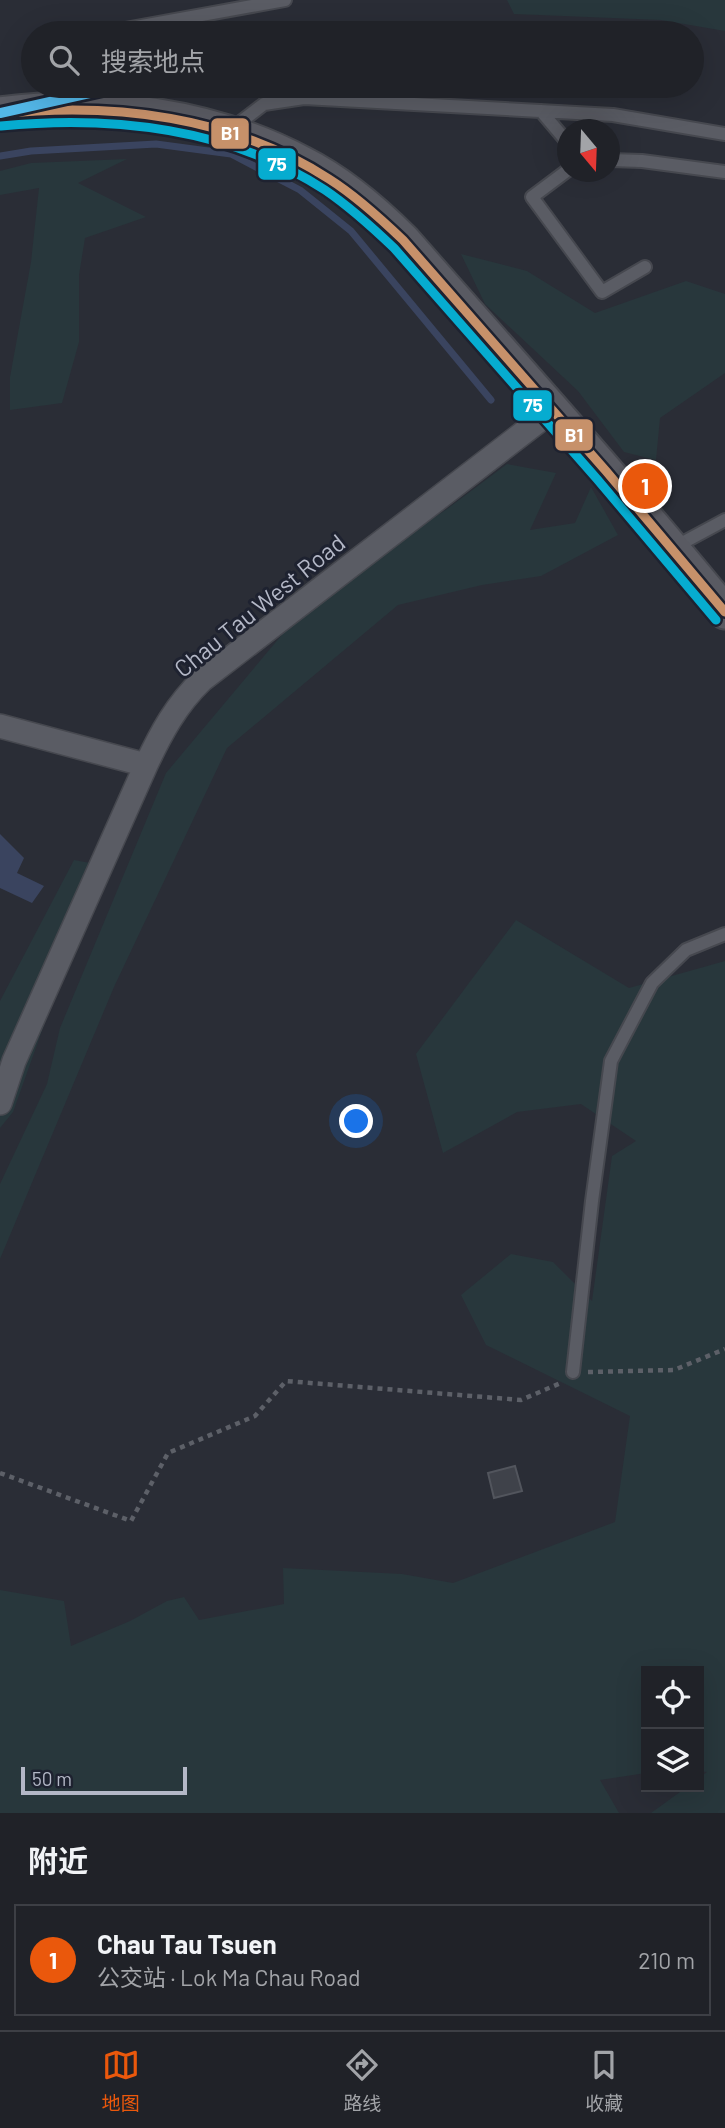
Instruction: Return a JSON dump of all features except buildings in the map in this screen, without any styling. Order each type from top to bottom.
[{"type":"street","points":[[0,114],[49,98],[192,123],[227,132],[280,152],[304,164],[368,207],[403,240],[554,410],[725,612]]},
{"type":"street","name":"Chau Tau West Road","points":[[0,1104],[7,1060],[146,765],[171,716],[186,697],[202,681],[554,410]]},
{"type":"street","points":[[0,726],[146,765]]},
{"type":"lane","points":[[155,21],[221,6],[285,0]]},
{"type":"lane","points":[[227,132],[264,104],[304,98],[613,115],[725,134]]},
{"type":"lane","points":[[541,111],[557,130]]},
{"type":"lane","points":[[620,161],[725,172]]},
{"type":"lane","points":[[557,178],[532,197],[602,292],[645,267]]},
{"type":"lane","points":[[673,548],[725,520]]},
{"type":"lane","points":[[573,1372],[611,1061],[652,983],[686,950],[725,934]]},
{"type":"path","points":[[0,1474],[131,1521],[168,1453],[255,1416],[285,1381],[522,1400],[560,1384],[573,1372],[674,1370],[725,1349]]},
{"type":"shaded area","points":[[507,0],[725,0],[725,31],[704,27],[704,21],[514,14]]},
{"type":"shaded area","points":[[127,159],[78,183],[146,217],[85,238],[79,275],[79,342],[62,403],[10,410],[10,377],[31,262],[39,188],[0,195],[0,171],[31,163]]},
{"type":"shaded area","points":[[461,254],[527,271],[595,313],[686,281],[725,294],[725,373],[660,418],[656,460],[624,452],[578,391],[485,304]]},
{"type":"shaded area","points":[[507,464],[556,473],[530,530],[575,523],[591,487],[618,535],[541,576],[482,585],[398,605],[227,748],[114,987],[0,1259],[0,1184],[47,1084],[60,1028],[166,773],[317,593],[447,509]]},
{"type":"shaded area","points":[[74,860],[101,865],[13,1112],[0,1128],[0,1001]]},
{"type":"shaded area","points":[[516,920],[629,988],[725,961],[725,1813],[651,1813],[680,1792],[704,1792],[704,1774],[707,1772],[704,1772],[704,1666],[641,1666],[641,1774],[600,1780],[619,1813],[0,1813],[0,1590],[64,1601],[71,1646],[130,1621],[167,1601],[184,1597],[199,1620],[284,1604],[283,1568],[402,1574],[453,1583],[615,1522],[630,1416],[486,1345],[461,1295],[511,1254],[553,1262],[592,1301],[612,1156],[636,1141],[581,1104],[517,1112],[443,1153],[416,1054]]},
{"type":"water","points":[[0,834],[24,858],[17,873],[44,886],[32,903],[0,888]]},
{"type":"waterway","points":[[0,156],[31,151],[156,144],[231,154],[300,190],[351,231],[491,400]]},
{"type":"transit line","points":[[0,113],[67,98]]},
{"type":"transit line","name":"B1","points":[[0,114],[85,110],[171,118],[253,141],[292,158],[329,179],[368,208],[403,240],[606,471],[725,612]]},
{"type":"transit line","name":"75","points":[[1,126],[85,123],[169,131],[250,152],[325,190],[394,248],[597,479],[716,620]]},
{"type":"place","name":"Chau Tau Tsuen","points":[[645,486]]}]
